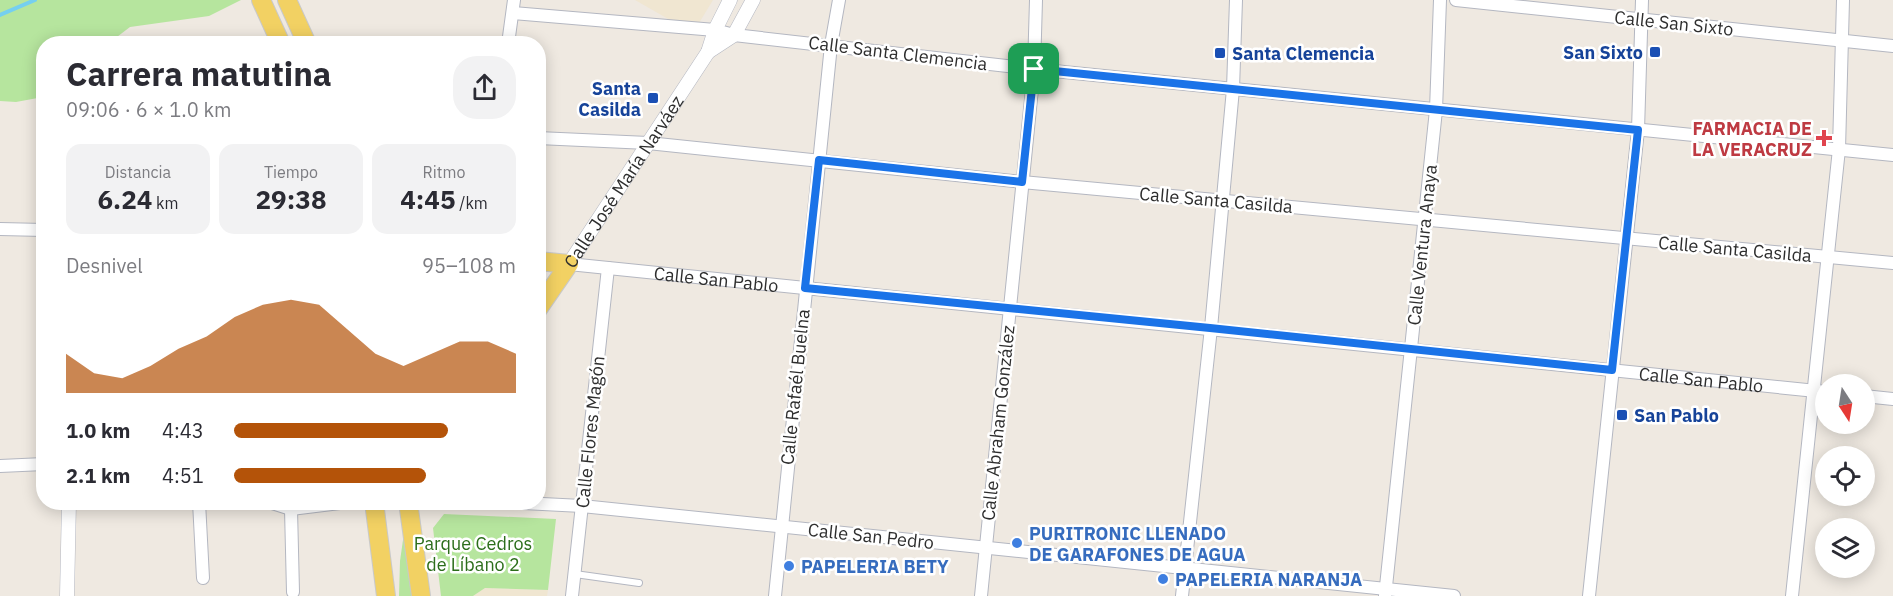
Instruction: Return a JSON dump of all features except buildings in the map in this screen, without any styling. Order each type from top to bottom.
[{"type":"main road","points":[[261,0],[277,36]]},
{"type":"main road","points":[[287,0],[303,36]]},
{"type":"main road","name":"Calle San Pablo","points":[[546,262],[569,264]]},
{"type":"main road","name":"Calle José María Narváez","points":[[546,297],[569,264]]},
{"type":"main road","points":[[375,510],[386,596]]},
{"type":"main road","points":[[409,510],[421,596]]},
{"type":"street","points":[[509,36],[514,0]]},
{"type":"street","name":"Calle José María Narváez","points":[[569,264],[708,52],[715,30],[730,0]]},
{"type":"street","name":"Calle José María Narváez","points":[[708,52],[734,35],[753,0]]},
{"type":"street","name":"Calle Rafaél Buelna","points":[[774,596],[831,45],[839,0]]},
{"type":"street","name":"Calle Abraham González","points":[[981,596],[1034,69],[1036,0]]},
{"type":"street","points":[[1182,596],[1233,89],[1236,0]]},
{"type":"street","name":"Calle Ventura Anaya","points":[[1385,592],[1436,110],[1440,0]]},
{"type":"street","name":"Calle San Sixto","points":[[1456,0],[1893,46]]},
{"type":"street","points":[[1589,596],[1638,130],[1642,0]]},
{"type":"street","points":[[1820,374],[1827,257],[1839,149],[1843,0]]},
{"type":"street","name":"Calle Santa Clemencia","points":[[513,14],[715,30],[734,35],[1034,69],[1893,155]]},
{"type":"street","name":"Calle Santa Casilda","points":[[546,138],[648,143],[1022,182],[1893,263]]},
{"type":"street","points":[[0,229],[36,230]]},
{"type":"street","name":"Calle San Pablo","points":[[569,264],[1815,392]]},
{"type":"street","name":"Calle Flores Magón","points":[[572,596],[608,268]]},
{"type":"street","points":[[1875,397],[1893,399]]},
{"type":"street","points":[[1792,596],[1815,422]]},
{"type":"street","points":[[0,466],[36,464]]},
{"type":"street","name":"Calle San Pedro","points":[[546,504],[1185,568],[1385,592],[1454,596]]},
{"type":"street","points":[[67,596],[69,510]]},
{"type":"street","points":[[199,510],[203,578]]},
{"type":"street","points":[[291,510],[293,592]]},
{"type":"lane","points":[[574,574],[639,584]]},
{"type":"shaded area","points":[[635,0],[713,0],[699,23],[670,20]]},
{"type":"shaded area","points":[[485,588],[548,590],[547,596],[473,596]]},
{"type":"green space","points":[[0,0],[241,0],[209,16],[130,27],[118,36],[36,36],[36,98],[16,102],[0,101]]},
{"type":"green space","name":"Parque Cedros de Líbano 2","points":[[444,514],[556,519],[548,590],[485,588],[473,596],[441,596],[433,528]]},
{"type":"green space","points":[[405,526],[417,596],[399,596],[400,561]]},
{"type":"waterway","points":[[0,15],[35,0]]},
{"type":"place","name":"San Sixto","points":[[1655,52]]},
{"type":"place","name":"Santa Clemencia","points":[[1220,53]]},
{"type":"place","name":"Santa Casilda","points":[[653,98]]},
{"type":"place","name":"FARMACIA DE LA VERACRUZ","points":[[1824,138]]},
{"type":"place","name":"San Pablo","points":[[1622,415]]},
{"type":"place","name":"PURITRONIC LLENADO DE GARAFONES DE AGUA","points":[[1017,543]]},
{"type":"place","name":"PAPELERIA BETY","points":[[789,566]]},
{"type":"place","name":"PAPELERIA NARANJA","points":[[1163,579]]},
{"type":"route","points":[[1034,69],[1638,130],[1612,370],[805,288],[819,160],[1022,182],[1034,69]]}]
